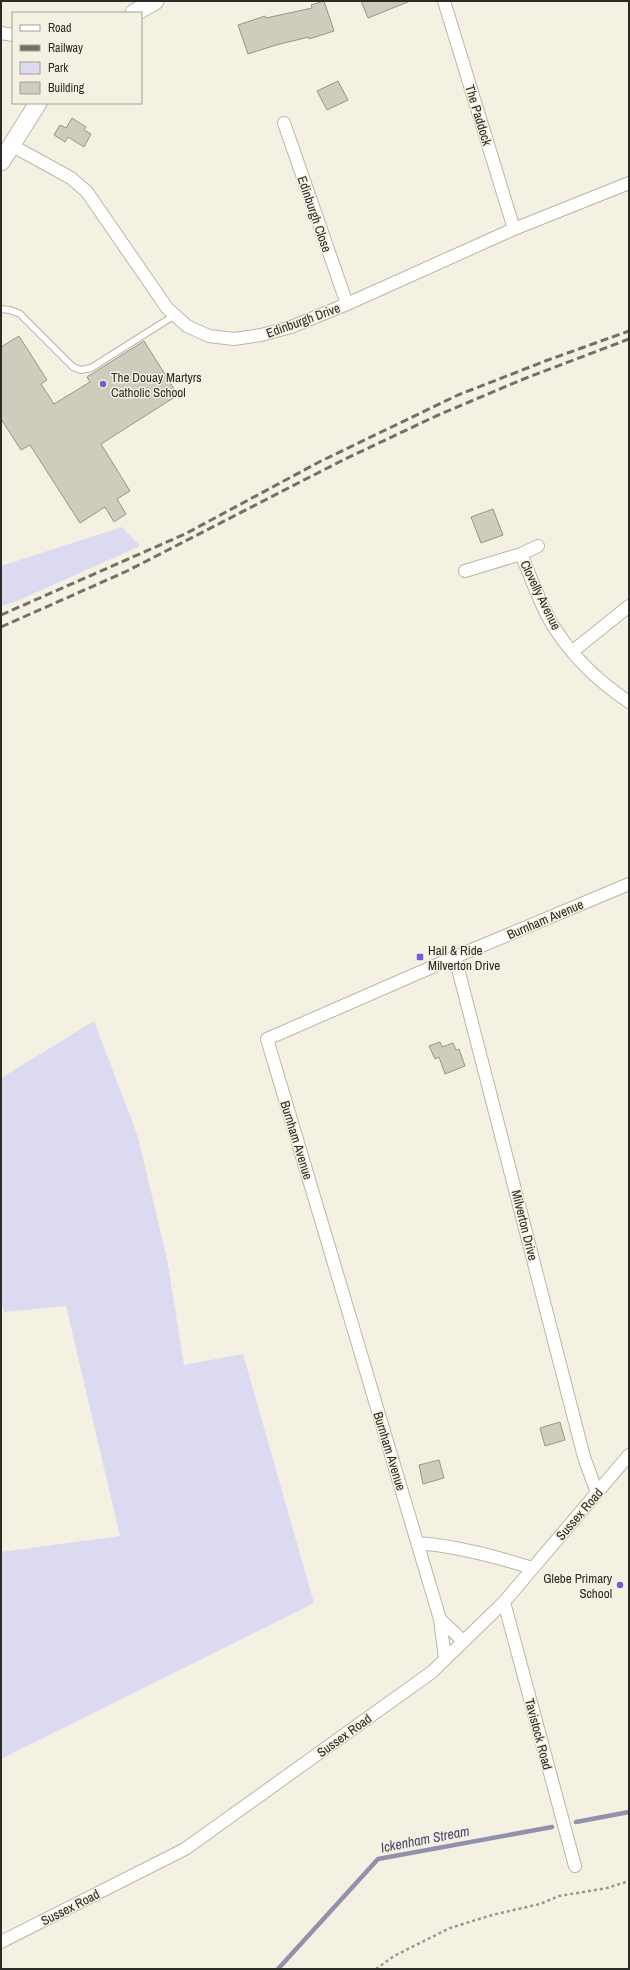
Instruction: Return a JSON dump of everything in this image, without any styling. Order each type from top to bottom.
[{"type":"main road","points":[[136,12],[155,1]]},
{"type":"main road","points":[[1,162],[37,104]]},
{"type":"street","name":"The Paddock","points":[[444,1],[514,229]]},
{"type":"street","points":[[1,33],[12,35]]},
{"type":"street","name":"Edinburgh Close","points":[[284,123],[347,304]]},
{"type":"street","name":"Edinburgh Drive","points":[[11,145],[71,178],[87,192],[167,308],[175,316],[187,326],[209,336],[234,339],[261,335],[291,327],[347,304],[514,229],[629,183]]},
{"type":"street","name":"Clovelly Avenue","points":[[465,571],[521,554],[538,546]]},
{"type":"street","name":"Clovelly Avenue","points":[[521,554],[552,624],[573,652],[596,676],[629,702]]},
{"type":"street","points":[[573,652],[629,606]]},
{"type":"street","name":"Burnham Avenue","points":[[445,1658],[440,1619],[267,1039],[455,957],[629,884]]},
{"type":"street","name":"Milverton Drive","points":[[455,957],[584,1457],[597,1493]]},
{"type":"street","name":"Sussex Road","points":[[1,1942],[186,1849],[432,1672],[504,1602],[629,1456]]},
{"type":"street","points":[[417,1543],[438,1544],[496,1556],[532,1568]]},
{"type":"street","name":"Tavistock Road","points":[[504,1602],[575,1866]]},
{"type":"street","name":"Burnham Avenue","points":[[440,1619],[463,1641]]},
{"type":"lane","points":[[1,309],[10,310],[20,314],[73,367],[82,370],[91,368],[175,316]]},
{"type":"path","points":[[376,1969],[394,1956],[450,1928],[492,1915],[540,1904],[559,1896],[607,1888],[629,1881]]},
{"type":"green space","points":[[122,527],[140,546],[17,601],[1,606],[1,566]]},
{"type":"green space","points":[[94,1021],[138,1137],[167,1259],[184,1365],[243,1354],[314,1603],[1,1759],[1,1552],[120,1536],[66,1306],[4,1312],[1,1300],[1,1078]]},
{"type":"building","points":[[324,1],[334,31],[309,39],[309,37],[276,45],[248,54],[238,25],[265,16],[266,18],[312,8],[311,5]]},
{"type":"building","points":[[361,1],[408,1],[408,2],[368,18]]},
{"type":"building","points":[[338,81],[348,100],[327,110],[317,91]]},
{"type":"building","points":[[72,118],[86,127],[84,130],[91,134],[84,147],[68,137],[65,142],[54,135],[60,125],[66,128]]},
{"type":"building","points":[[19,336],[47,380],[41,384],[54,404],[90,382],[87,377],[144,341],[178,395],[101,444],[130,491],[117,499],[126,514],[114,522],[105,507],[80,523],[30,445],[21,450],[1,419],[1,347]]},
{"type":"building","points":[[493,509],[503,535],[481,543],[471,517]]},
{"type":"building","points":[[440,1042],[442,1047],[453,1043],[456,1050],[459,1049],[465,1066],[445,1074],[439,1057],[435,1059],[429,1046]]},
{"type":"building","points":[[560,1422],[565,1440],[545,1446],[540,1428]]},
{"type":"building","points":[[439,1460],[444,1478],[423,1484],[419,1465]]},
{"type":"waterway","name":"Ickenham Stream","points":[[576,1822],[629,1812]]},
{"type":"waterway","name":"Ickenham Stream","points":[[278,1969],[378,1859],[552,1827]]},
{"type":"railway","points":[[1,615],[185,534],[321,461],[458,395],[548,360],[629,331]]},
{"type":"railway","points":[[1,627],[127,571],[343,460],[436,416],[521,380],[629,339]]},
{"type":"place","name":"The Douay Martyrs Catholic School","points":[[103,384]]},
{"type":"place","name":"Hail & Ride Milverton Drive","points":[[420,957]]},
{"type":"place","name":"Glebe Primary School","points":[[620,1585]]}]
